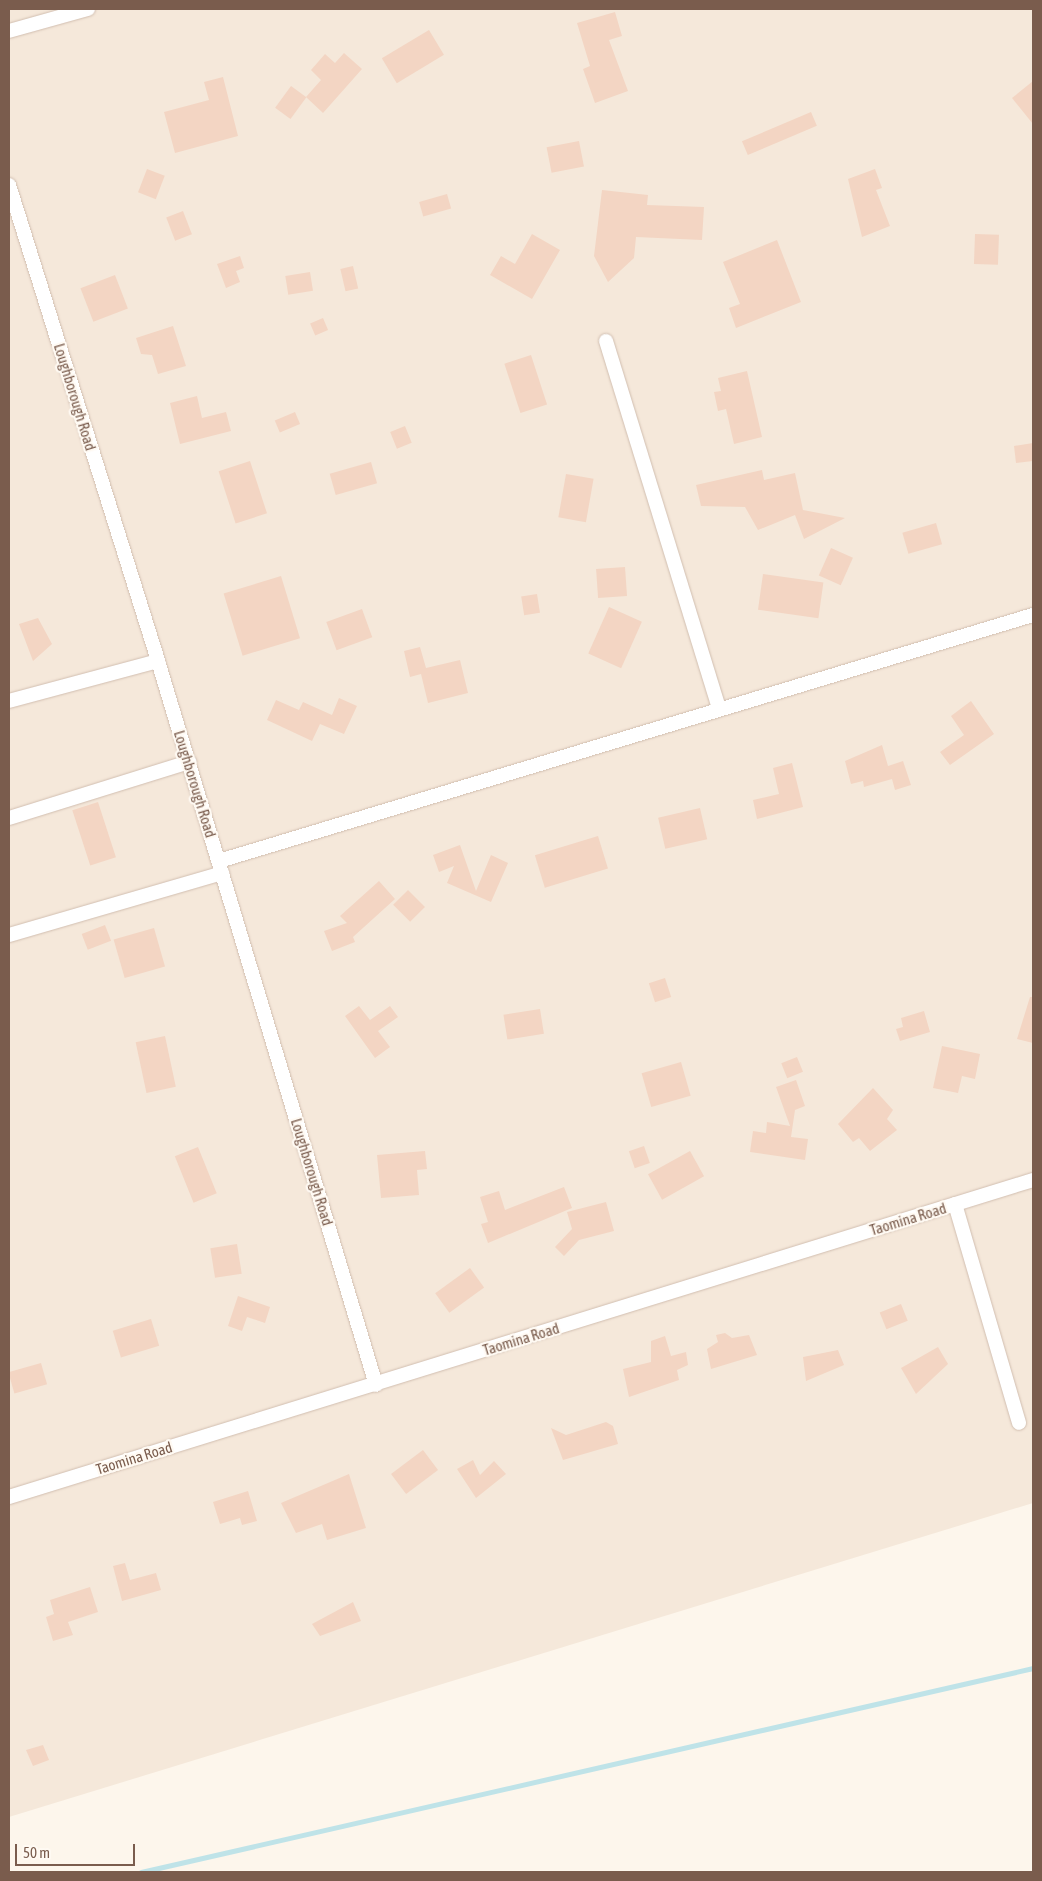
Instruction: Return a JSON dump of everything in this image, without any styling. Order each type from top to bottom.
[{"type":"street","points":[[9,31],[88,9]]},
{"type":"street","name":"Loughborough Road","points":[[9,185],[189,762],[376,1385]]},
{"type":"street","points":[[606,341],[719,709]]},
{"type":"street","points":[[9,935],[719,709],[1033,614]]},
{"type":"street","points":[[9,701],[158,661]]},
{"type":"street","points":[[9,818],[189,762]]},
{"type":"street","name":"Taomina Road","points":[[9,1497],[376,1385],[1033,1180]]},
{"type":"street","points":[[955,1204],[1018,1423]]},
{"type":"shaded area","points":[[9,9],[1033,9],[1033,1503],[9,1817]]},
{"type":"building","points":[[615,12],[622,36],[609,40],[628,91],[595,103],[583,69],[590,66],[577,23]]},
{"type":"building","points":[[429,30],[444,55],[397,83],[382,58]]},
{"type":"building","points":[[344,53],[362,69],[323,113],[306,97],[321,80],[311,70],[325,54],[335,63]]},
{"type":"building","points":[[223,77],[238,136],[175,153],[164,112],[209,100],[204,82]]},
{"type":"building","points":[[1033,81],[1033,124],[1012,98]]},
{"type":"building","points":[[291,86],[306,97],[291,119],[275,108]]},
{"type":"building","points":[[811,112],[817,126],[748,155],[742,141]]},
{"type":"building","points":[[579,141],[584,167],[552,173],[547,147]]},
{"type":"building","points":[[147,169],[165,176],[156,199],[138,192]]},
{"type":"building","points":[[875,169],[882,188],[876,190],[890,226],[862,237],[848,179]]},
{"type":"building","points":[[602,190],[648,195],[647,205],[704,207],[702,240],[636,237],[634,258],[608,282],[594,256]]},
{"type":"building","points":[[447,194],[451,208],[423,216],[419,202]]},
{"type":"building","points":[[183,211],[192,234],[175,241],[166,217]]},
{"type":"building","points":[[532,234],[560,250],[532,299],[490,275],[501,256],[515,264]]},
{"type":"building","points":[[975,234],[999,235],[998,265],[974,264]]},
{"type":"building","points":[[777,240],[801,302],[736,328],[729,308],[740,304],[723,262]]},
{"type":"building","points":[[240,256],[244,268],[236,271],[240,282],[226,288],[217,264]]},
{"type":"building","points":[[353,266],[358,288],[346,291],[340,269]]},
{"type":"building","points":[[310,272],[313,291],[288,295],[285,276]]},
{"type":"building","points":[[115,275],[128,309],[93,322],[80,288]]},
{"type":"building","points":[[323,318],[328,330],[315,335],[310,323]]},
{"type":"building","points":[[173,326],[186,366],[158,374],[152,355],[141,354],[136,338]]},
{"type":"building","points":[[531,355],[547,404],[520,413],[504,364]]},
{"type":"building","points":[[747,371],[762,437],[734,444],[726,409],[718,411],[714,392],[721,391],[718,378]]},
{"type":"building","points":[[197,396],[202,418],[226,412],[231,431],[180,444],[170,403]]},
{"type":"building","points":[[295,412],[300,424],[280,433],[275,421]]},
{"type":"building","points":[[405,426],[412,443],[397,449],[390,432]]},
{"type":"building","points":[[1033,443],[1033,461],[1016,463],[1014,446]]},
{"type":"building","points":[[250,461],[267,513],[236,524],[219,471]]},
{"type":"building","points":[[371,462],[377,483],[336,495],[330,474]]},
{"type":"building","points":[[762,470],[764,480],[795,473],[803,510],[845,518],[804,539],[795,515],[758,530],[745,507],[701,506],[696,485]]},
{"type":"building","points":[[566,474],[594,479],[586,522],[558,517]]},
{"type":"building","points":[[936,523],[942,544],[908,554],[902,533]]},
{"type":"building","points":[[831,548],[853,558],[841,585],[819,575]]},
{"type":"building","points":[[625,567],[627,596],[598,598],[596,569]]},
{"type":"building","points":[[763,574],[823,582],[818,618],[758,610]]},
{"type":"building","points":[[281,576],[300,638],[243,656],[224,594]]},
{"type":"building","points":[[537,594],[540,613],[524,615],[521,597]]},
{"type":"building","points":[[609,607],[642,622],[621,668],[588,654]]},
{"type":"building","points":[[362,609],[372,637],[337,650],[326,622]]},
{"type":"building","points":[[38,618],[52,644],[33,661],[19,624]]},
{"type":"building","points":[[420,647],[426,668],[460,660],[468,693],[428,703],[421,674],[410,677],[404,651]]},
{"type":"building","points":[[339,698],[357,706],[344,734],[320,724],[312,741],[267,720],[276,700],[299,710],[303,702],[332,715]]},
{"type":"building","points":[[971,701],[994,734],[950,765],[940,752],[964,735],[951,716]]},
{"type":"building","points":[[882,745],[888,766],[903,761],[911,785],[895,790],[892,779],[864,787],[863,781],[851,784],[845,761]]},
{"type":"building","points":[[792,763],[803,807],[757,819],[753,800],[779,794],[773,768]]},
{"type":"building","points":[[98,802],[116,857],[90,866],[72,810]]},
{"type":"building","points":[[700,808],[707,839],[665,849],[658,818]]},
{"type":"building","points":[[598,836],[608,869],[545,888],[535,855]]},
{"type":"building","points":[[460,845],[476,891],[491,855],[508,863],[491,902],[447,883],[454,866],[439,872],[433,855]]},
{"type":"building","points":[[379,881],[395,899],[353,937],[355,942],[332,951],[324,931],[347,923],[340,916]]},
{"type":"building","points":[[408,890],[425,907],[410,922],[393,905]]},
{"type":"building","points":[[105,925],[111,941],[88,950],[82,934]]},
{"type":"building","points":[[154,928],[165,966],[125,978],[114,940]]},
{"type":"building","points":[[665,978],[671,997],[655,1002],[649,983]]},
{"type":"building","points":[[1030,997],[1033,997],[1033,1043],[1017,1039]]},
{"type":"building","points":[[359,1006],[370,1020],[390,1006],[398,1017],[378,1031],[390,1047],[375,1058],[345,1016]]},
{"type":"building","points":[[540,1009],[544,1034],[507,1039],[503,1015]]},
{"type":"building","points":[[924,1011],[930,1032],[900,1041],[896,1029],[903,1027],[901,1018]]},
{"type":"building","points":[[165,1036],[176,1087],[146,1093],[136,1042]]},
{"type":"building","points":[[942,1046],[980,1054],[975,1079],[962,1076],[958,1093],[933,1088]]},
{"type":"building","points":[[797,1057],[803,1072],[787,1078],[781,1063]]},
{"type":"building","points":[[681,1062],[691,1096],[651,1107],[642,1073]]},
{"type":"building","points":[[796,1080],[805,1106],[795,1110],[791,1137],[808,1139],[805,1160],[750,1152],[753,1131],[766,1133],[767,1122],[790,1126],[776,1087]]},
{"type":"building","points":[[873,1088],[893,1110],[887,1119],[897,1130],[870,1151],[859,1138],[853,1142],[838,1124]]},
{"type":"building","points":[[644,1146],[650,1163],[635,1168],[629,1151]]},
{"type":"building","points":[[198,1147],[217,1193],[194,1203],[175,1156]]},
{"type":"building","points":[[425,1151],[427,1169],[417,1170],[419,1195],[381,1198],[377,1155]]},
{"type":"building","points":[[690,1151],[704,1176],[662,1200],[648,1174]]},
{"type":"building","points":[[564,1187],[572,1208],[488,1243],[481,1224],[488,1222],[480,1197],[499,1191],[505,1210]]},
{"type":"building","points":[[606,1202],[614,1231],[579,1240],[564,1256],[555,1247],[572,1229],[567,1212]]},
{"type":"building","points":[[237,1244],[242,1274],[215,1278],[210,1248]]},
{"type":"building","points":[[470,1268],[484,1287],[449,1313],[435,1293]]},
{"type":"building","points":[[238,1296],[270,1307],[265,1323],[247,1317],[242,1331],[228,1326]]},
{"type":"building","points":[[901,1304],[908,1321],[886,1329],[880,1313]]},
{"type":"building","points":[[151,1319],[159,1346],[121,1357],[113,1331]]},
{"type":"building","points":[[725,1333],[732,1338],[749,1335],[757,1355],[711,1369],[707,1349],[718,1342],[716,1335]]},
{"type":"building","points":[[665,1336],[671,1356],[686,1352],[688,1365],[677,1370],[679,1380],[629,1397],[623,1369],[651,1362],[651,1341]]},
{"type":"building","points":[[938,1347],[948,1364],[916,1394],[901,1368]]},
{"type":"building","points":[[838,1350],[844,1365],[806,1381],[803,1357]]},
{"type":"building","points":[[41,1363],[47,1384],[14,1394],[9,1372]]},
{"type":"building","points":[[606,1422],[613,1426],[618,1444],[563,1460],[551,1428],[566,1435]]},
{"type":"building","points":[[423,1450],[438,1470],[406,1494],[391,1474]]},
{"type":"building","points":[[473,1460],[480,1475],[494,1461],[506,1474],[476,1498],[457,1469]]},
{"type":"building","points":[[349,1474],[366,1528],[327,1540],[322,1524],[296,1533],[281,1503]]},
{"type":"building","points":[[248,1491],[257,1521],[242,1525],[240,1518],[220,1524],[213,1502]]},
{"type":"building","points":[[125,1563],[130,1580],[156,1573],[161,1590],[122,1601],[113,1566]]},
{"type":"building","points":[[90,1587],[98,1612],[68,1622],[73,1635],[53,1641],[46,1617],[54,1614],[50,1600]]},
{"type":"building","points":[[353,1602],[361,1621],[320,1636],[312,1624]]},
{"type":"building","points":[[43,1745],[49,1760],[33,1766],[26,1750]]},
{"type":"waterway","points":[[141,1872],[1033,1668]]}]
